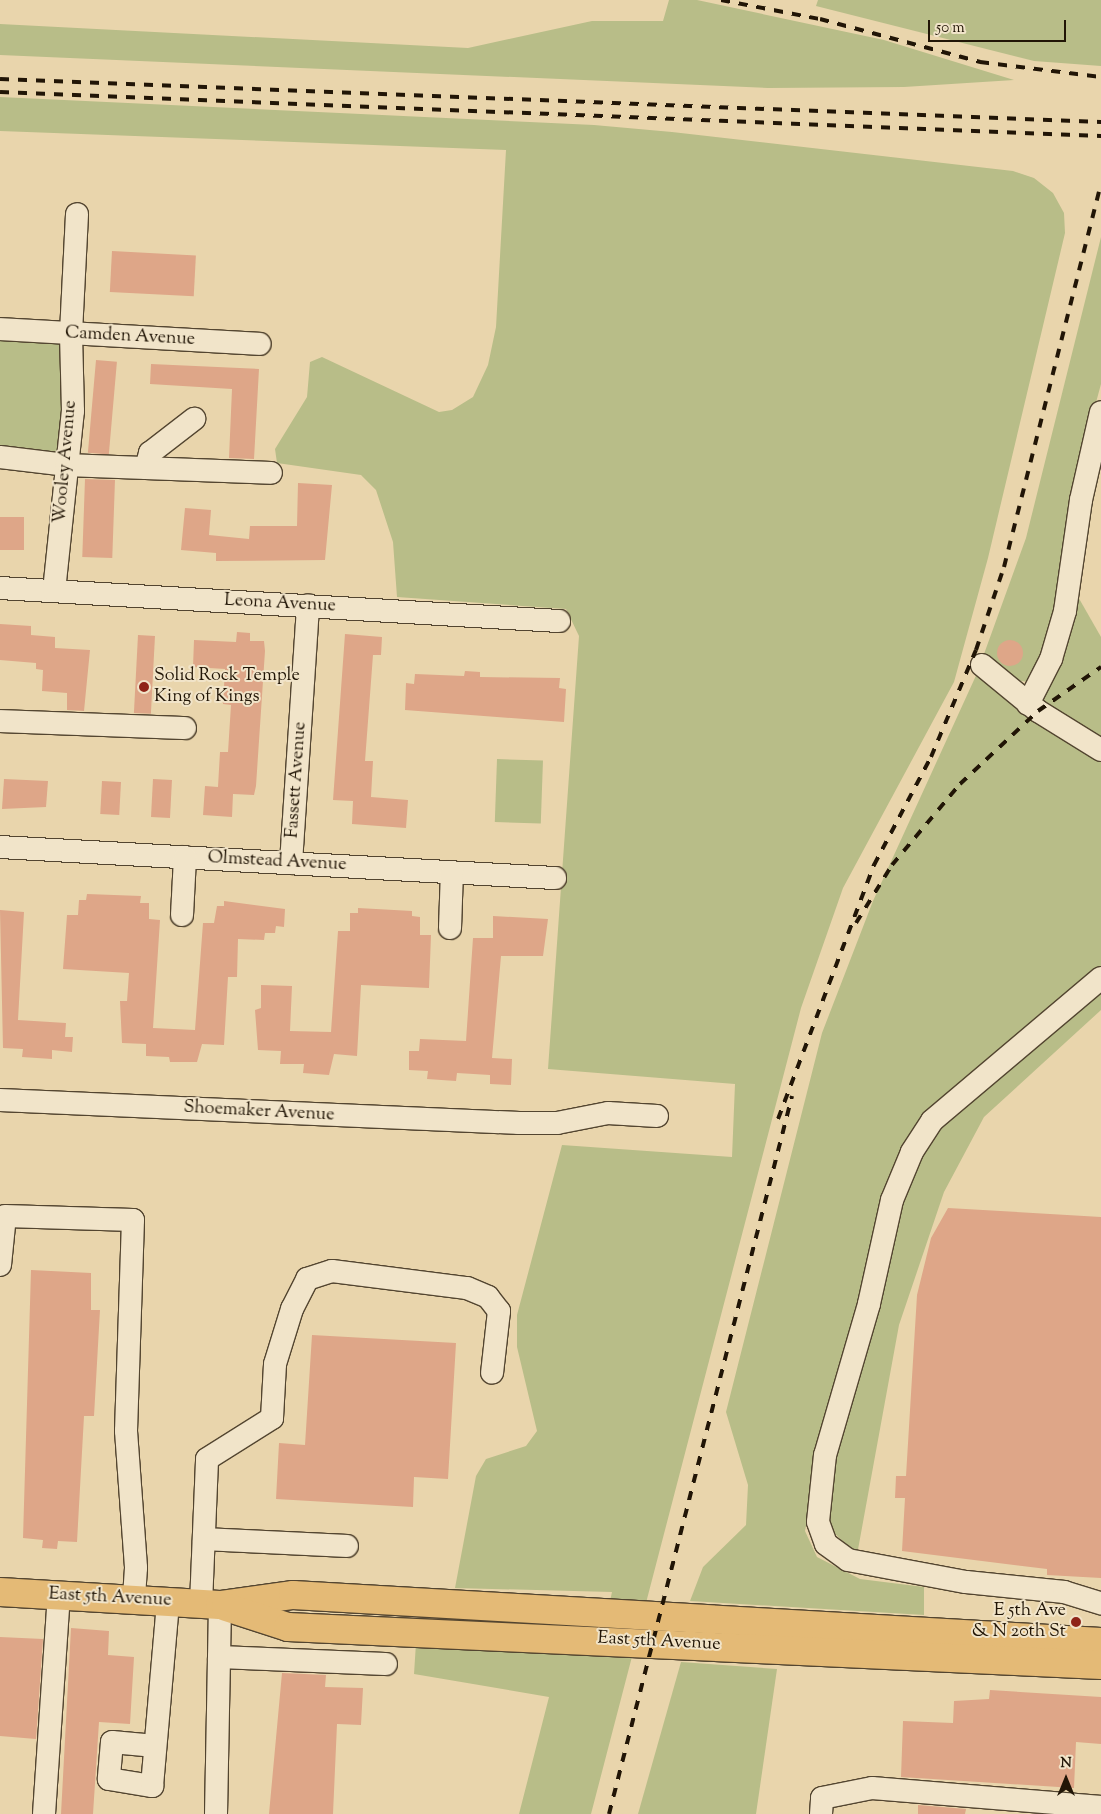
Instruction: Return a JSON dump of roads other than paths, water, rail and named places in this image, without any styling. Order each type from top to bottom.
[{"type":"main road","name":"East 5th Avenue","points":[[0,1592],[211,1604],[293,1595],[1101,1642]]},
{"type":"main road","name":"East 5th Avenue","points":[[211,1604],[288,1627],[1101,1664]]},
{"type":"street","name":"Wooley Avenue","points":[[54,591],[73,411],[71,333],[77,214]]},
{"type":"street","name":"Camden Avenue","points":[[0,329],[260,344]]},
{"type":"street","points":[[1028,704],[1051,659],[1066,611],[1081,500],[1101,412]]},
{"type":"street","points":[[146,468],[150,453],[194,419]]},
{"type":"street","points":[[0,456],[66,465],[271,473]]},
{"type":"street","name":"Leona Avenue","points":[[0,588],[559,621]]},
{"type":"street","name":"Fassett Avenue","points":[[292,863],[308,606]]},
{"type":"street","points":[[982,665],[1028,704],[1101,750]]},
{"type":"street","points":[[0,721],[185,728]]},
{"type":"street","name":"Olmstead Avenue","points":[[0,847],[555,878]]},
{"type":"street","points":[[182,915],[185,857]]},
{"type":"street","points":[[450,928],[452,872]]},
{"type":"street","points":[[1101,978],[932,1121],[912,1152],[892,1200],[869,1304],[825,1455],[818,1522],[826,1544],[848,1560],[966,1582],[1064,1592],[1101,1603]]},
{"type":"street","name":"Shoemaker Avenue","points":[[0,1100],[519,1123],[557,1123],[608,1113],[657,1116]]},
{"type":"street","points":[[0,1265],[5,1216],[133,1220],[126,1431],[134,1600]]},
{"type":"street","points":[[216,1814],[219,1656],[204,1539],[207,1460],[272,1418],[275,1364],[292,1309],[307,1279],[315,1274],[332,1271],[467,1288],[488,1297],[499,1312],[492,1373]]},
{"type":"street","points":[[204,1539],[346,1546]]},
{"type":"street","points":[[44,1814],[59,1596]]},
{"type":"street","points":[[155,1746],[168,1602]]},
{"type":"street","points":[[219,1656],[386,1664]]},
{"type":"street","points":[[822,1806],[872,1788],[1101,1807]]},
{"type":"railway","points":[[721,0],[820,19],[980,62],[1101,77]]},
{"type":"railway","points":[[0,79],[1101,122]]},
{"type":"railway","points":[[0,92],[1101,136]]},
{"type":"railway","points":[[778,1119],[874,865],[931,757],[976,650],[1004,567],[1101,184]]},
{"type":"railway","points":[[856,923],[892,865],[960,784],[1038,711],[1101,667]]},
{"type":"railway","points":[[609,1814],[792,1096]]},
{"type":"place","name":"Solid Rock Temple King of Kings","points":[[144,687]]},
{"type":"place","name":"E 5th Ave & N 20th St","points":[[1076,1622]]}]
